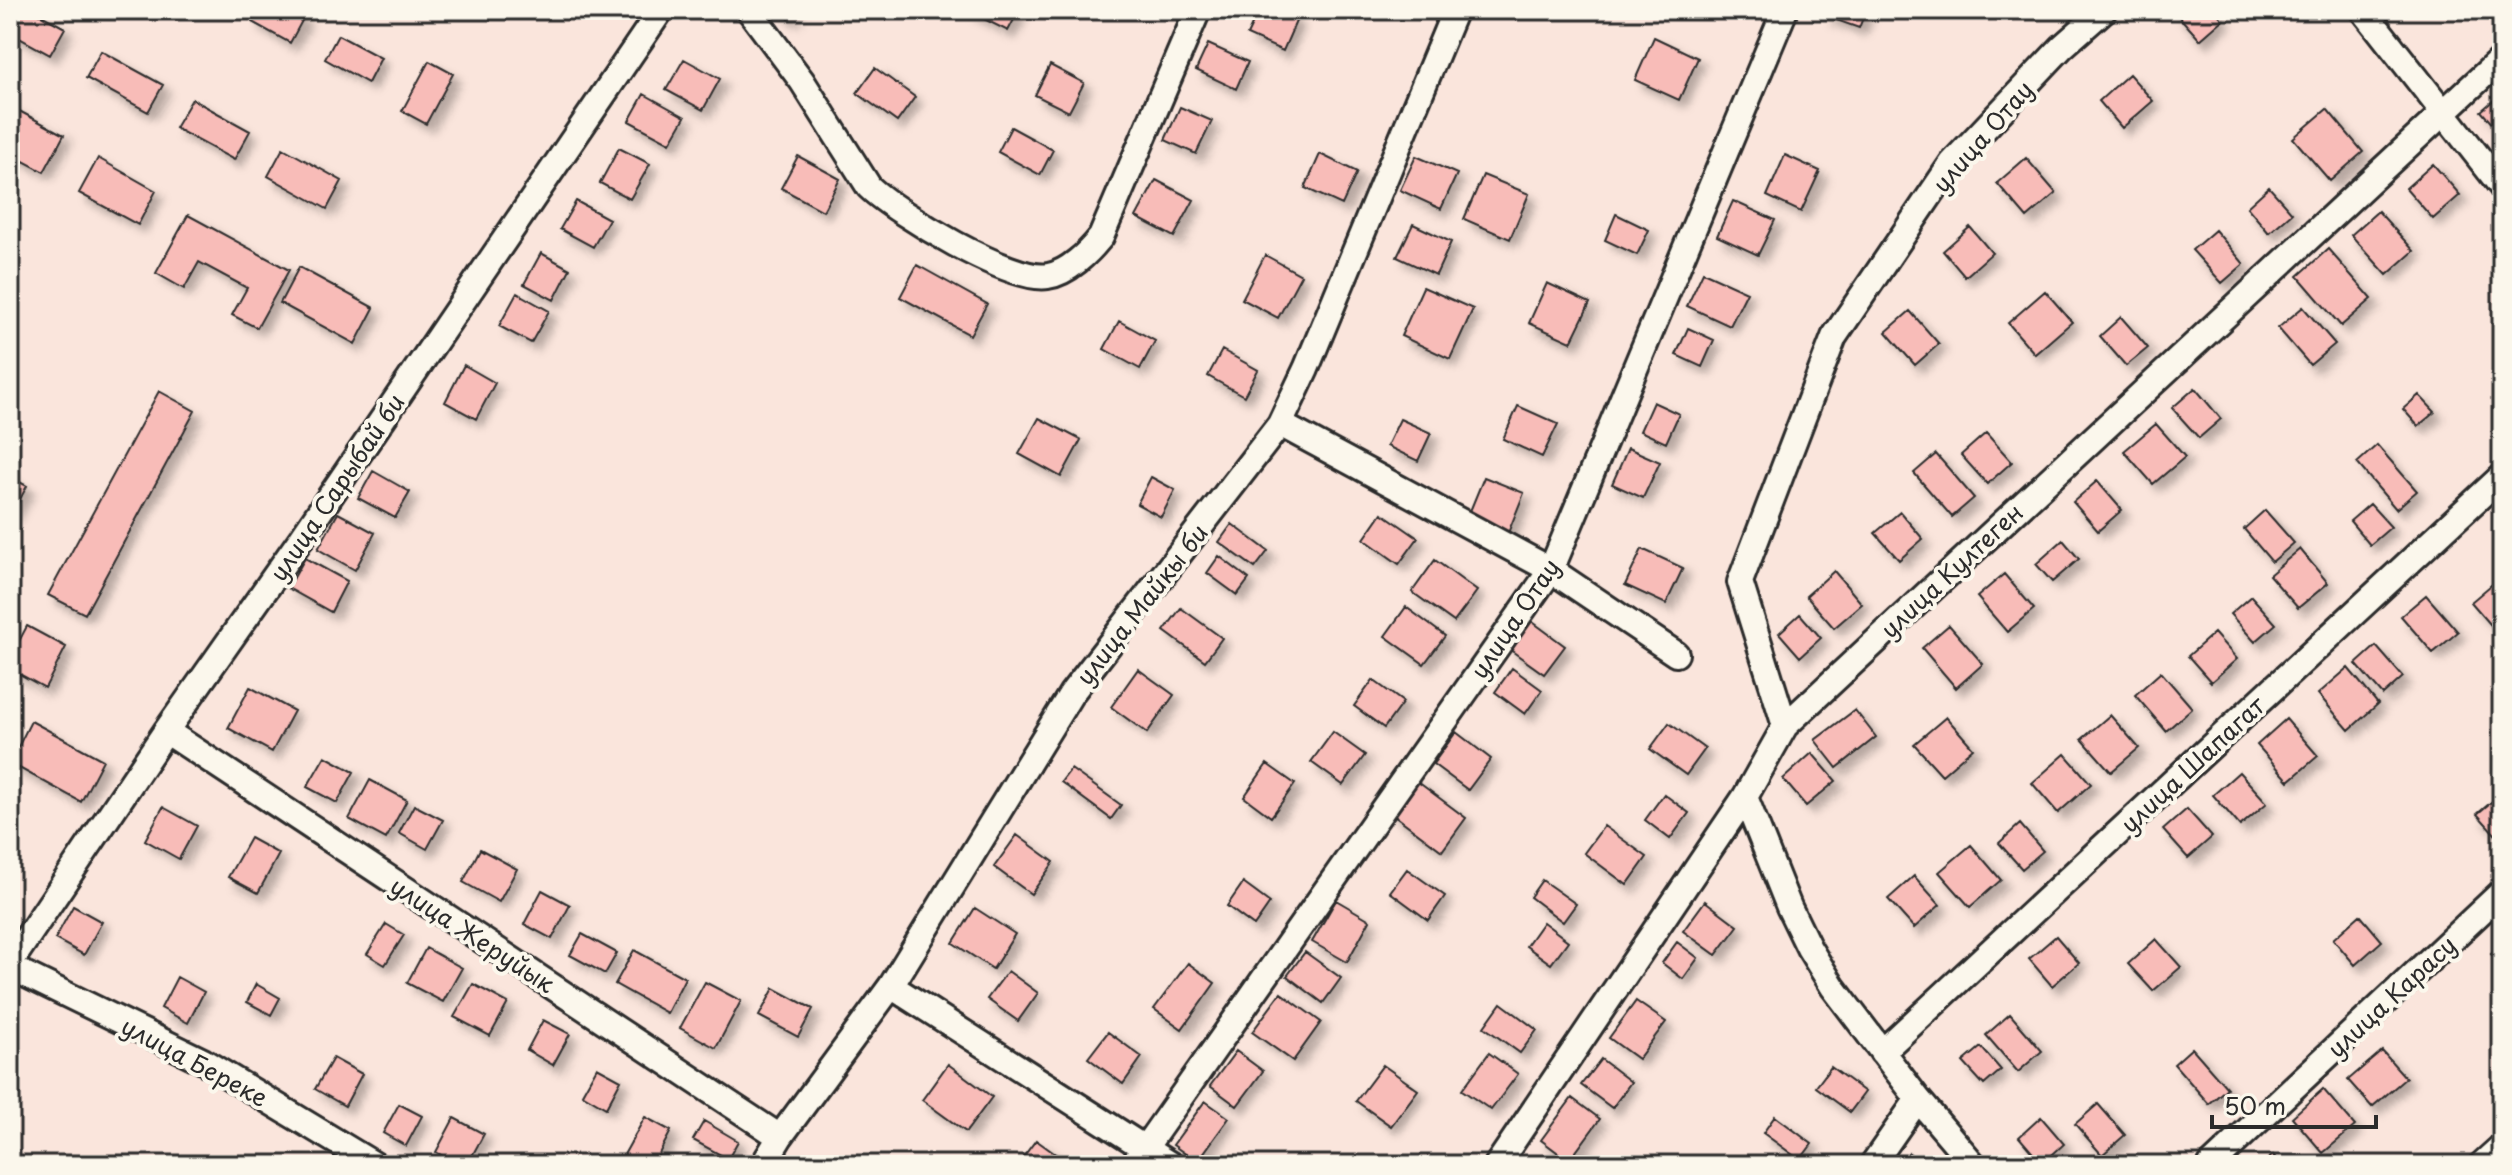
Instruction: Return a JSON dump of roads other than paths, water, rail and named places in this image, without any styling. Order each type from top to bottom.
[{"type":"street","name":"улица Сарыбай би","points":[[10,965],[166,731],[310,526],[661,10]]},
{"type":"street","points":[[749,10],[802,81],[869,187],[882,200],[964,250],[1034,276],[1046,277],[1090,251],[1101,237],[1198,10]]},
{"type":"street","name":"улица Майкы би","points":[[763,1165],[780,1137],[891,986],[1071,694],[1280,424],[1306,369],[1455,10]]},
{"type":"street","name":"улица Отау","points":[[1139,1156],[1551,570],[1785,10]]},
{"type":"street","name":"улица Отау","points":[[1785,726],[1740,582],[1834,337],[1952,163],[2062,47],[2104,10]]},
{"type":"street","points":[[2363,10],[2502,187]]},
{"type":"street","name":"улица Култеген","points":[[1497,1165],[1745,797],[1785,726],[2502,58]]},
{"type":"street","points":[[1280,424],[1551,570],[1676,654]]},
{"type":"street","name":"улица Шапагат","points":[[1882,1052],[2502,476]]},
{"type":"street","name":"улица Жеруйык","points":[[166,731],[780,1137]]},
{"type":"street","points":[[1745,797],[1789,907],[1833,987],[1918,1099],[1974,1165]]},
{"type":"street","name":"улица Карасу","points":[[2211,1165],[2502,892]]},
{"type":"street","name":"улица Береке","points":[[10,965],[203,1061],[375,1165]]},
{"type":"street","points":[[891,986],[1139,1156],[1171,1165]]},
{"type":"street","points":[[1872,1165],[1918,1099]]},
{"type":"street","points":[[2481,1165],[2502,1146]]}]
